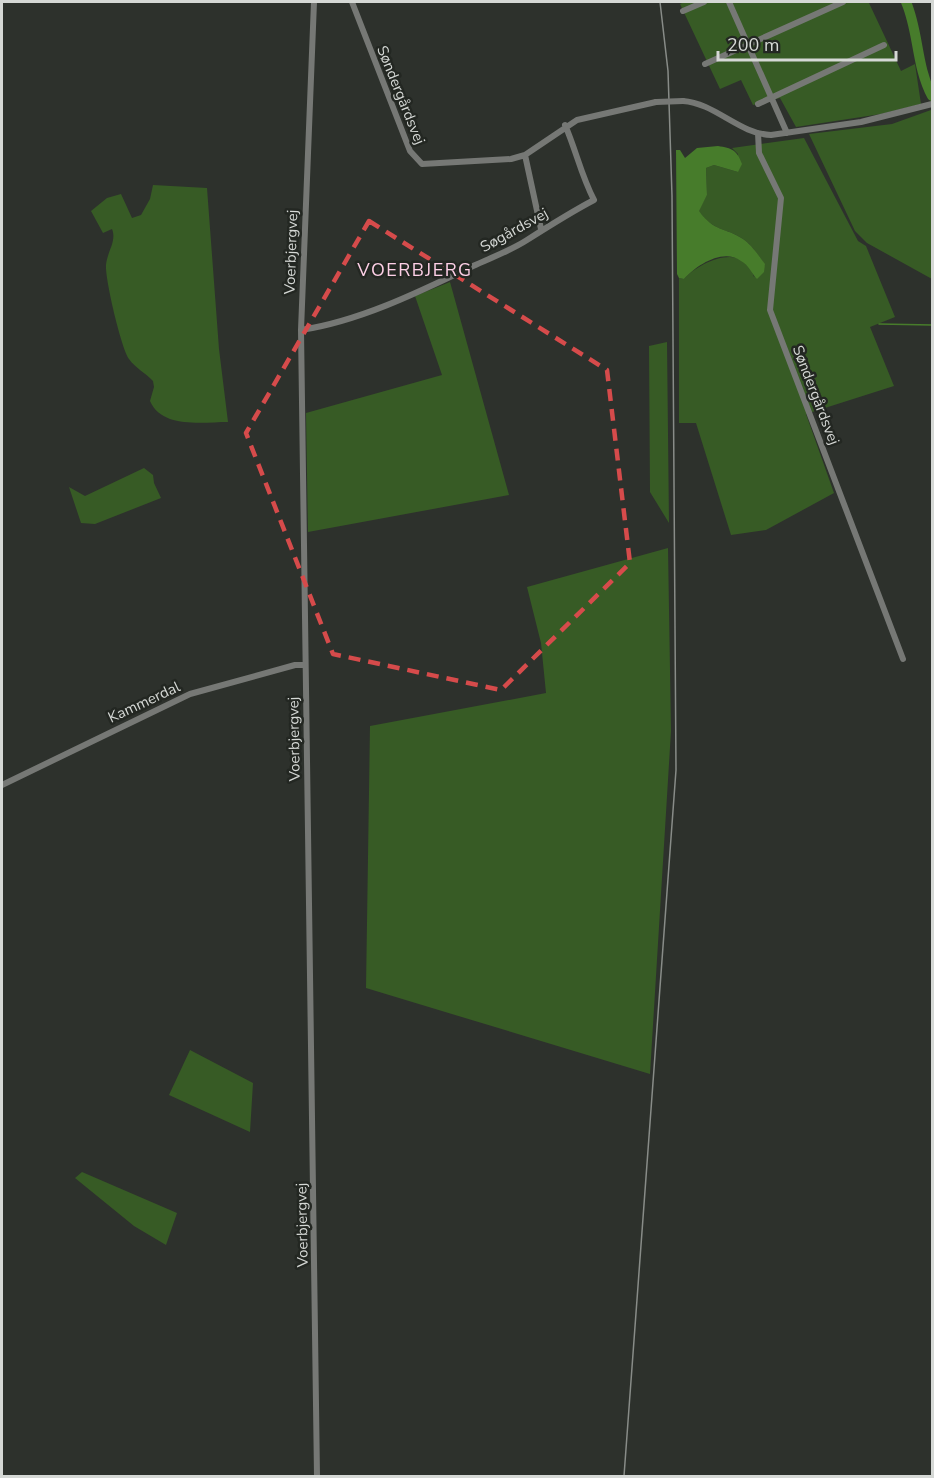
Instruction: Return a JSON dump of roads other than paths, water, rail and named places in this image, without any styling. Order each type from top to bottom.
[{"type":"street","name":"Voerbjergvej","points":[[314,2],[301,330],[317,1476]]},
{"type":"street","name":"Søndergårdsvej","points":[[352,2],[410,152],[418,162],[444,164],[525,155]]},
{"type":"street","points":[[683,11],[704,2]]},
{"type":"street","points":[[729,2],[773,97],[787,134]]},
{"type":"street","points":[[705,64],[843,2]]},
{"type":"street","points":[[758,104],[885,45]]},
{"type":"street","points":[[541,229],[525,155],[565,125],[595,115],[656,102],[683,101],[705,105],[758,133],[787,134],[861,122],[929,105]]},
{"type":"street","name":"Søgårdsvej","points":[[301,330],[334,323],[393,302],[526,240],[541,229],[594,200],[582,177],[575,149],[565,125]]},
{"type":"street","name":"Søndergårdsvej","points":[[758,133],[759,153],[781,198],[770,310],[903,659]]},
{"type":"street","name":"Kammerdal","points":[[2,785],[190,694],[295,665],[305,665]]},
{"type":"waterway","points":[[906,2],[923,73],[932,96]]},
{"type":"waterway","points":[[879,324],[932,325]]},
{"type":"railway","points":[[624,1476],[676,770],[672,196],[668,71],[660,2]]},
{"type":"district","name":"VOERBJERG","points":[[415,270]]}]
